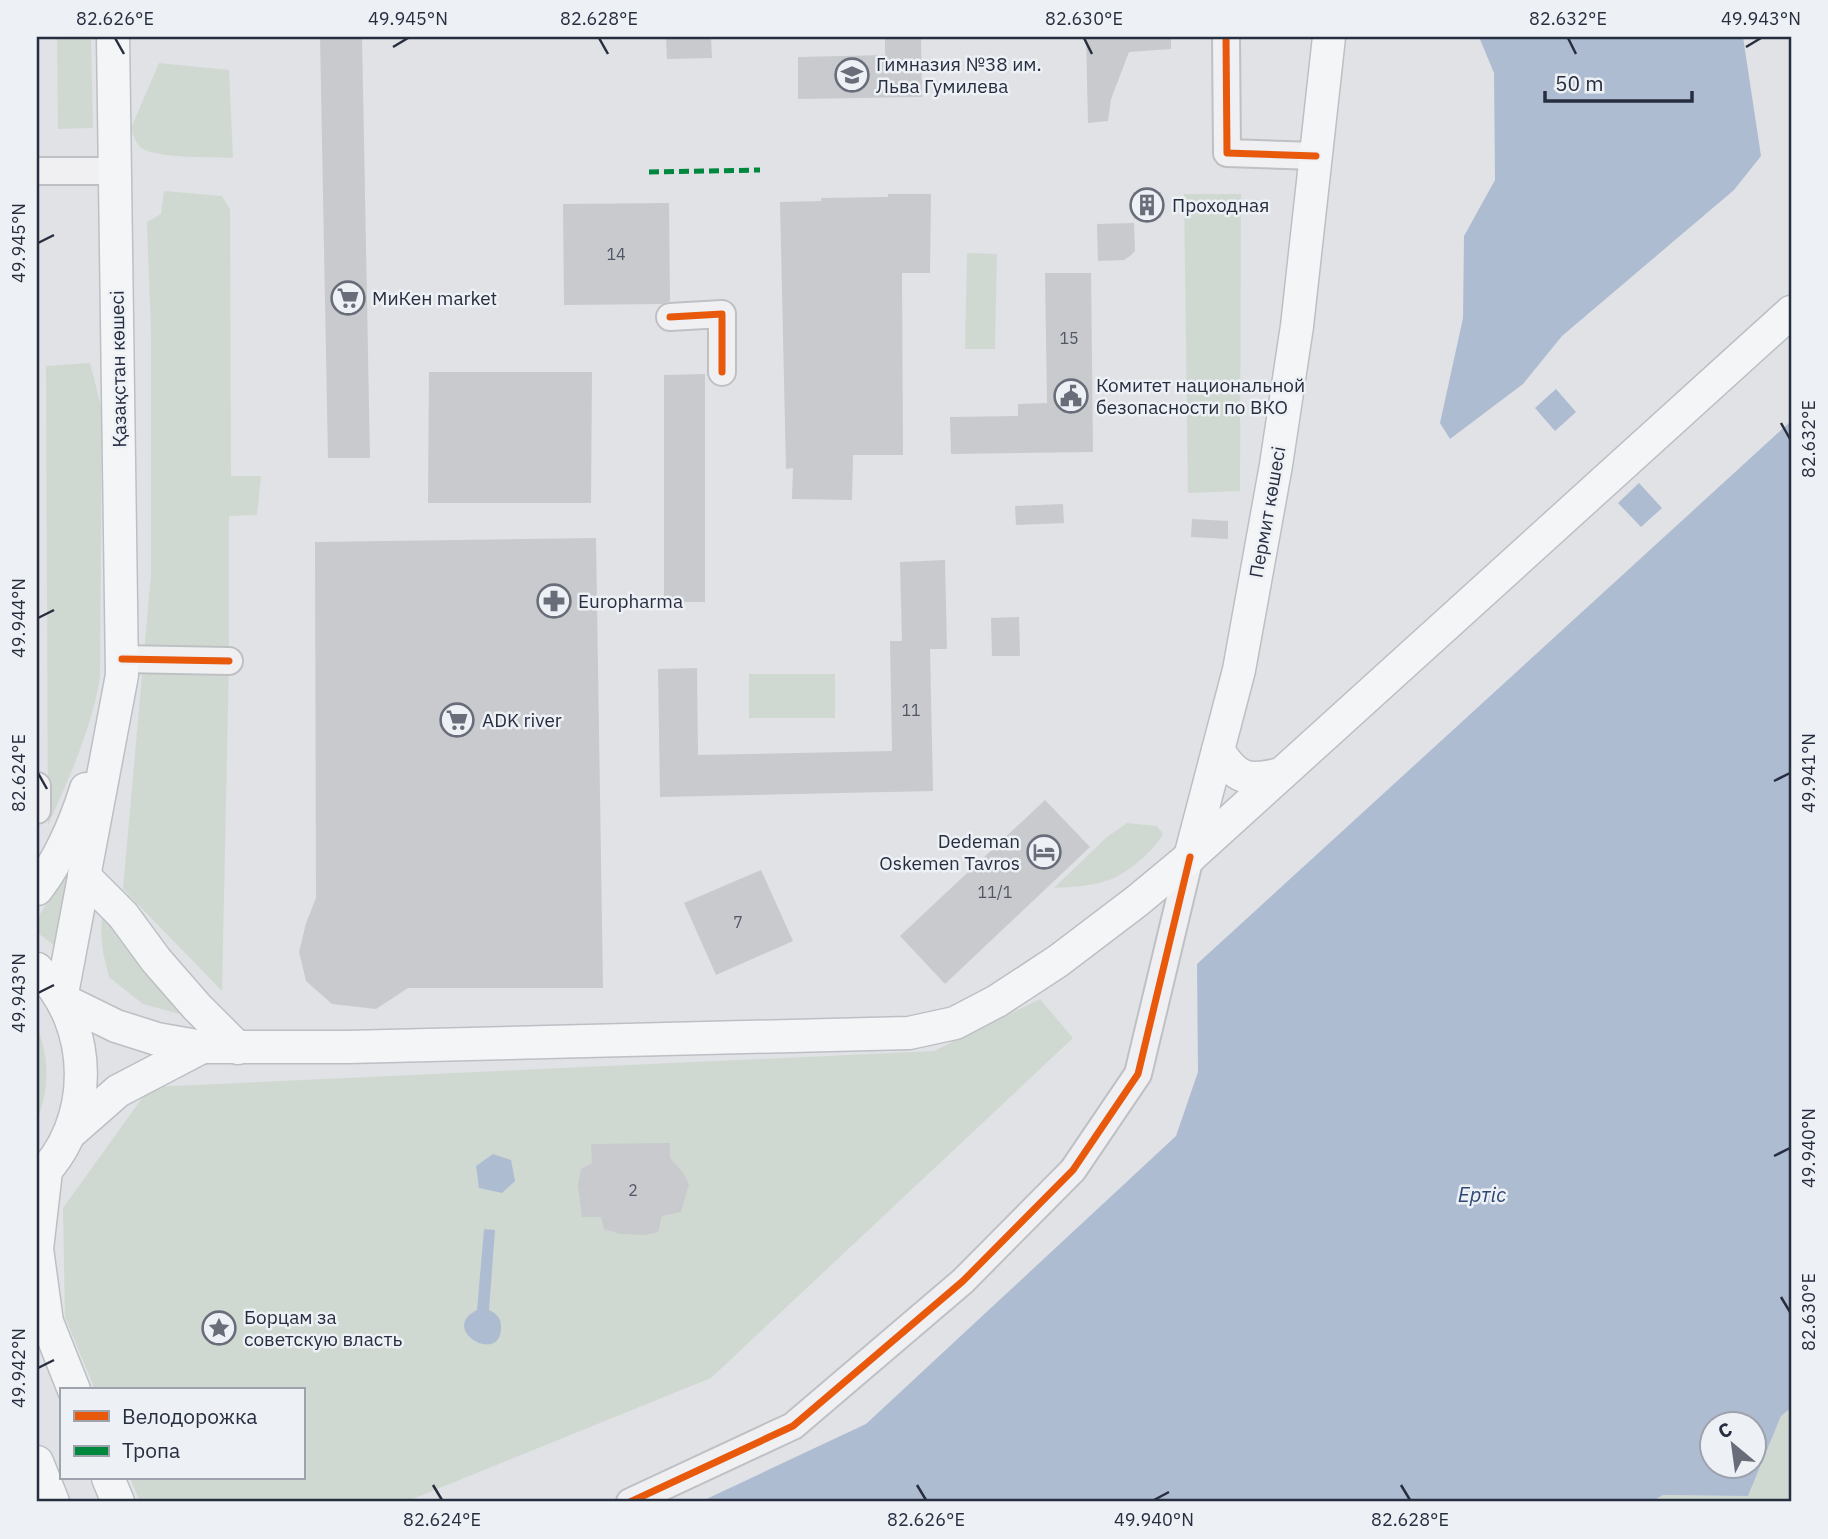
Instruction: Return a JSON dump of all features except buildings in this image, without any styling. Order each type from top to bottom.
[{"type":"main road","name":"Қазақстан көшесі","points":[[61,999],[118,702],[122,659],[113,37]]},
{"type":"main road","name":"Пермит көшесі","points":[[1189,857],[1239,670],[1276,465],[1297,326],[1329,37]]},
{"type":"main road","points":[[61,999],[116,1026],[156,1039],[202,1047],[237,1048],[909,1034],[955,1023],[997,1001],[1058,961],[1189,857],[1791,312]]},
{"type":"main road","name":"Қазақстан көшесі","points":[[37,889],[52,869],[79,811],[118,702]]},
{"type":"main road","points":[[1217,750],[1233,771],[1255,780],[1281,774]]},
{"type":"main road","points":[[84,876],[124,915],[172,979],[237,1048]]},
{"type":"main road","points":[[37,969],[61,999],[73,1024],[80,1051],[82,1080],[78,1108],[69,1135]]},
{"type":"main road","points":[[73,1388],[47,1322],[37,1249],[41,1175],[69,1135],[118,1091],[202,1047]]},
{"type":"main road","points":[[37,1462],[53,1502]]},
{"type":"main road","points":[[109,1480],[118,1502]]},
{"type":"street","points":[[1226,37],[1227,153],[1316,156]]},
{"type":"street","points":[[37,171],[116,171]]},
{"type":"street","points":[[670,317],[722,314],[722,372]]},
{"type":"street","points":[[122,659],[229,662]]},
{"type":"street","points":[[37,786],[37,810]]},
{"type":"street","points":[[630,1502],[793,1426],[963,1281],[1073,1170],[1138,1074],[1189,857]]},
{"type":"shaded area","points":[[57,37],[91,37],[93,128],[58,129]]},
{"type":"shaded area","points":[[159,63],[229,70],[233,158],[153,153],[137,144],[131,128]]},
{"type":"shaded area","points":[[164,191],[222,196],[230,209],[231,476],[261,476],[257,515],[229,516],[229,661],[222,991],[123,889],[151,574],[151,333],[147,222],[161,214]]},
{"type":"shaded area","points":[[1184,194],[1241,194],[1240,491],[1188,493]]},
{"type":"shaded area","points":[[967,253],[997,254],[995,349],[965,349]]},
{"type":"shaded area","points":[[90,363],[102,410],[100,678],[72,771],[48,825],[46,366]]},
{"type":"shaded area","points":[[749,674],[835,674],[835,718],[749,718]]},
{"type":"shaded area","points":[[95,811],[55,946],[38,933],[37,919]]},
{"type":"shaded area","points":[[1127,823],[1157,826],[1163,834],[1147,854],[1115,877],[1089,885],[1054,888],[1107,837]]},
{"type":"shaded area","points":[[103,903],[191,1017],[143,1004],[109,977],[101,933]]},
{"type":"shaded area","points":[[1040,999],[1073,1038],[711,1378],[405,1502],[140,1502],[131,1480],[304,1480],[304,1388],[94,1388],[65,1317],[63,1208],[150,1087],[934,1051]]},
{"type":"shaded area","points":[[37,1027],[46,1062],[46,1086],[37,1121]]},
{"type":"shaded area","points":[[1791,1408],[1791,1502],[1651,1502],[1663,1495],[1748,1496],[1755,1480],[1769,1480],[1769,1445],[1781,1416]]},
{"type":"water","points":[[1479,37],[1743,37],[1761,156],[1734,190],[1562,336],[1523,384],[1450,439],[1440,423],[1463,318],[1464,236],[1495,180],[1494,73]]},
{"type":"water","points":[[1556,389],[1576,412],[1555,431],[1535,408]]},
{"type":"water","name":"Ертіс","points":[[1791,421],[1791,1408],[1781,1416],[1769,1445],[1769,1410],[1699,1410],[1699,1480],[1755,1480],[1748,1496],[1663,1495],[1651,1502],[700,1502],[866,1424],[1176,1136],[1198,1072],[1197,964]]},
{"type":"water","points":[[1639,483],[1662,508],[1641,527],[1618,503]]},
{"type":"water","points":[[493,1154],[511,1160],[515,1181],[502,1193],[479,1188],[476,1166]]},
{"type":"water","points":[[484,1229],[495,1230],[489,1310],[498,1316],[501,1326],[499,1338],[492,1344],[475,1341],[464,1327],[467,1318],[477,1310]]},
{"type":"marked path","points":[[649,172],[760,170]]},
{"type":"cycle path","points":[[1226,37],[1227,153],[1316,156]]},
{"type":"cycle path","points":[[670,317],[722,314],[722,372]]},
{"type":"cycle path","points":[[122,659],[229,661]]},
{"type":"cycle path","points":[[630,1502],[793,1426],[963,1281],[1073,1170],[1138,1074],[1190,857]]},
{"type":"place","name":"Гимназия №38 им. Льва Гумилева","points":[[852,75]]},
{"type":"place","name":"Проходная","points":[[1147,205]]},
{"type":"place","name":"МиКен market","points":[[348,298]]},
{"type":"place","name":"Комитет национальной безопасности по ВКО","points":[[1071,396]]},
{"type":"place","name":"Europharma","points":[[554,601]]},
{"type":"place","name":"ADK river","points":[[457,720]]},
{"type":"place","name":"Dedeman Oskemen Tavros","points":[[1044,852]]},
{"type":"place","name":"Борцам за советскую власть","points":[[219,1328]]}]
